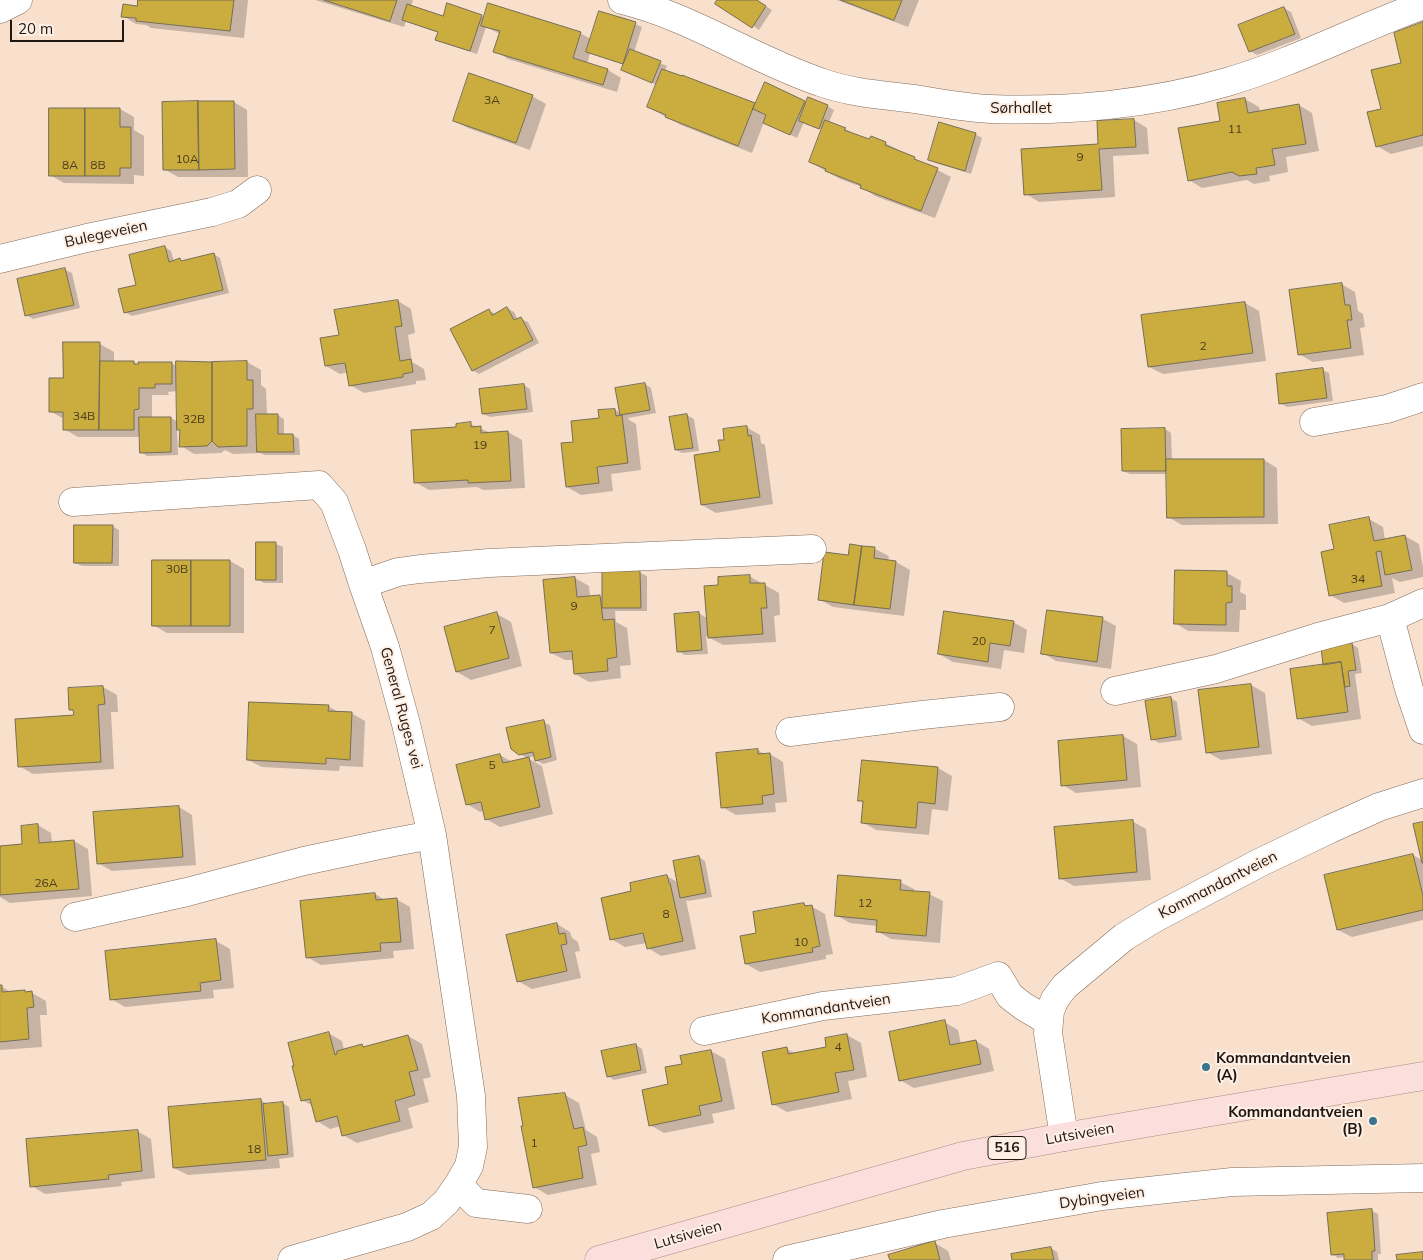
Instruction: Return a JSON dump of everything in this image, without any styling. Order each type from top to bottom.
[{"type":"main road","name":"Lutsiveien","points":[[599,1260],[963,1156],[1423,1076]]},
{"type":"street","points":[[0,9],[18,0]]},
{"type":"street","name":"Sørhallet","points":[[622,0],[647,6],[779,66],[820,82],[848,90],[988,109],[1044,109],[1137,101],[1228,82],[1316,50],[1423,5]]},
{"type":"street","name":"Bulegeveien","points":[[0,259],[87,238],[212,212],[238,204],[257,190]]},
{"type":"street","points":[[1314,422],[1387,409],[1423,397]]},
{"type":"street","name":"General Ruges vei","points":[[73,502],[319,485],[334,502],[385,647],[406,724],[432,835],[471,1096],[473,1147],[468,1166],[458,1185],[446,1202],[431,1216],[407,1227],[292,1260]]},
{"type":"street","points":[[363,584],[398,572],[479,564],[812,549]]},
{"type":"street","points":[[1115,691],[1216,669],[1318,637],[1390,618],[1423,603]]},
{"type":"street","points":[[1390,618],[1409,689],[1423,730]]},
{"type":"street","points":[[790,732],[1000,707]]},
{"type":"street","name":"Kommandantveien","points":[[1064,1137],[1048,1033],[1048,1022],[1055,999],[1065,986],[1124,937],[1155,918],[1258,863],[1330,829],[1379,807],[1423,793]]},
{"type":"street","points":[[75,917],[187,892],[304,861],[432,835]]},
{"type":"street","name":"Kommandantveien","points":[[704,1031],[823,1006],[957,991],[998,976],[1010,996],[1048,1022]]},
{"type":"street","name":"Dybingveien","points":[[786,1260],[943,1224],[1102,1196],[1232,1182],[1423,1178]]},
{"type":"street","points":[[458,1185],[476,1203],[528,1209]]},
{"type":"building","points":[[138,0],[234,0],[230,31],[136,21],[136,18],[121,17],[123,4],[137,6]]},
{"type":"building","points":[[324,0],[397,0],[390,21]]},
{"type":"building","points":[[717,0],[757,0],[766,6],[752,28],[715,4]]},
{"type":"building","points":[[841,0],[902,0],[894,20]]},
{"type":"building","points":[[447,3],[482,15],[470,51],[435,40],[438,32],[402,20],[407,4],[443,16]]},
{"type":"building","points":[[488,3],[581,32],[573,58],[608,69],[603,85],[493,52],[500,31],[481,26]]},
{"type":"building","points":[[1284,7],[1295,34],[1249,52],[1238,25]]},
{"type":"building","points":[[599,11],[636,22],[623,64],[586,52]]},
{"type":"building","points":[[1423,22],[1423,135],[1376,147],[1367,112],[1381,109],[1371,70],[1401,63],[1394,33]]},
{"type":"building","points":[[630,49],[661,61],[652,83],[621,70]]},
{"type":"building","points":[[662,69],[755,103],[738,146],[665,117],[666,115],[647,107]]},
{"type":"building","points":[[469,73],[533,95],[516,143],[453,121]]},
{"type":"building","points":[[765,82],[805,101],[790,135],[763,123],[766,115],[753,109]]},
{"type":"building","points":[[808,97],[828,105],[819,129],[799,121]]},
{"type":"building","points":[[1245,98],[1248,113],[1299,104],[1306,144],[1272,149],[1275,165],[1256,168],[1257,174],[1239,176],[1232,172],[1188,181],[1178,128],[1220,121],[1217,103]]},
{"type":"building","points":[[198,101],[199,170],[163,170],[162,102]]},
{"type":"building","points":[[198,101],[234,101],[235,169],[199,170]]},
{"type":"building","points":[[49,108],[85,108],[85,176],[49,176]]},
{"type":"building","points":[[85,108],[120,108],[120,127],[131,127],[131,168],[120,168],[120,176],[85,176]]},
{"type":"building","points":[[1134,119],[1136,147],[1099,149],[1102,190],[1024,195],[1021,149],[1098,144],[1097,121]]},
{"type":"building","points":[[825,120],[846,128],[844,130],[869,139],[871,136],[886,142],[885,145],[938,168],[921,211],[860,188],[861,185],[825,171],[826,169],[809,162]]},
{"type":"building","points":[[939,122],[976,133],[965,171],[928,160]]},
{"type":"building","points":[[165,246],[169,262],[180,258],[181,261],[214,253],[223,290],[124,313],[118,289],[136,285],[129,255]]},
{"type":"building","points":[[65,268],[74,305],[25,316],[17,279]]},
{"type":"building","points":[[1342,283],[1345,305],[1350,305],[1352,320],[1347,320],[1351,348],[1298,355],[1289,290]]},
{"type":"building","points":[[398,300],[402,326],[395,327],[400,361],[411,359],[413,372],[403,374],[403,377],[349,386],[345,363],[325,366],[320,338],[339,335],[334,310]]},
{"type":"building","points":[[1245,302],[1253,353],[1148,367],[1141,315]]},
{"type":"building","points":[[507,307],[514,320],[521,317],[533,340],[472,371],[450,329],[489,309],[492,315]]},
{"type":"building","points":[[63,342],[100,342],[99,430],[63,430],[63,412],[49,412],[49,378],[63,378]]},
{"type":"building","points":[[100,361],[134,361],[134,364],[139,364],[138,362],[172,362],[172,384],[155,384],[155,388],[139,388],[139,409],[134,410],[134,430],[99,430]]},
{"type":"building","points":[[176,361],[212,362],[212,441],[207,446],[179,447],[180,430],[177,430]]},
{"type":"building","points":[[247,361],[247,380],[253,380],[253,409],[247,409],[247,446],[218,447],[212,441],[212,362]]},
{"type":"building","points":[[1323,368],[1327,398],[1279,404],[1276,374]]},
{"type":"building","points":[[645,383],[650,410],[620,415],[615,388]]},
{"type":"building","points":[[524,384],[527,409],[482,414],[479,389]]},
{"type":"building","points":[[615,409],[616,416],[622,415],[628,463],[597,467],[599,483],[566,487],[561,443],[573,442],[571,421],[599,418],[598,410]]},
{"type":"building","points":[[256,414],[278,414],[278,434],[293,434],[294,452],[257,452]]},
{"type":"building","points":[[687,414],[693,448],[675,450],[669,417]]},
{"type":"building","points":[[139,417],[171,417],[171,452],[140,453]]},
{"type":"building","points":[[471,422],[471,427],[481,426],[481,433],[508,431],[511,481],[468,483],[468,480],[414,483],[411,430],[456,427],[456,424]]},
{"type":"building","points":[[747,426],[748,436],[751,435],[760,497],[701,505],[694,455],[720,451],[718,440],[724,440],[723,429]]},
{"type":"building","points":[[1165,428],[1166,471],[1122,471],[1121,429]]},
{"type":"building","points":[[1166,459],[1264,459],[1264,517],[1167,518]]},
{"type":"building","points":[[1369,517],[1374,541],[1405,535],[1412,570],[1385,575],[1381,551],[1376,552],[1382,586],[1329,596],[1321,552],[1334,549],[1329,525]]},
{"type":"building","points":[[74,525],[113,525],[112,563],[74,563]]},
{"type":"building","points":[[256,542],[276,542],[276,580],[256,580]]},
{"type":"building","points":[[850,544],[862,546],[854,605],[818,600],[824,552],[848,555]]},
{"type":"building","points":[[862,546],[875,547],[874,558],[896,561],[890,609],[854,605]]},
{"type":"building","points":[[152,560],[191,560],[191,626],[152,626]]},
{"type":"building","points":[[191,560],[230,560],[230,626],[191,626]]},
{"type":"building","points":[[1175,570],[1227,571],[1227,586],[1232,586],[1232,602],[1226,603],[1226,625],[1174,624]]},
{"type":"building","points":[[640,571],[641,608],[602,608],[602,572]]},
{"type":"building","points":[[750,575],[750,583],[765,583],[767,608],[761,608],[763,634],[708,638],[704,586],[718,585],[718,577]]},
{"type":"building","points":[[575,577],[577,597],[600,595],[603,620],[614,619],[617,657],[607,659],[608,671],[574,674],[572,651],[550,653],[543,580]]},
{"type":"building","points":[[1047,610],[1103,617],[1097,662],[1041,654]]},
{"type":"building","points":[[944,611],[1014,621],[1010,646],[990,643],[988,662],[938,654]]},
{"type":"building","points":[[497,612],[509,658],[456,672],[444,627]]},
{"type":"building","points":[[699,612],[702,650],[677,652],[674,614]]},
{"type":"building","points":[[1352,643],[1356,670],[1348,671],[1350,686],[1345,687],[1341,662],[1323,665],[1321,647]]},
{"type":"building","points":[[1341,662],[1348,712],[1297,719],[1290,669]]},
{"type":"building","points":[[1251,684],[1259,747],[1206,753],[1198,690]]},
{"type":"building","points":[[103,686],[105,704],[98,705],[101,762],[18,767],[15,719],[74,715],[73,710],[69,710],[68,688]]},
{"type":"building","points":[[1171,697],[1176,736],[1151,740],[1145,701]]},
{"type":"building","points":[[249,702],[329,705],[328,711],[352,712],[350,760],[326,758],[326,764],[247,760]]},
{"type":"building","points":[[544,720],[551,757],[535,761],[533,752],[519,755],[511,749],[506,728]]},
{"type":"building","points":[[1123,735],[1127,780],[1061,786],[1058,741]]},
{"type":"building","points":[[758,749],[758,754],[770,753],[774,794],[762,796],[763,804],[721,808],[716,753]]},
{"type":"building","points":[[500,754],[503,763],[529,757],[540,807],[485,820],[481,802],[466,805],[456,765]]},
{"type":"building","points":[[862,760],[938,767],[935,804],[918,802],[916,828],[861,823],[863,801],[858,801]]},
{"type":"building","points":[[179,806],[183,857],[97,864],[93,812]]},
{"type":"building","points":[[1133,820],[1137,872],[1059,879],[1054,827]]},
{"type":"building","points":[[1423,822],[1423,863],[1422,863],[1413,824]]},
{"type":"building","points":[[38,824],[39,843],[74,840],[79,889],[0,895],[0,846],[22,844],[21,826]]},
{"type":"building","points":[[1413,854],[1423,896],[1423,910],[1337,930],[1324,875]]},
{"type":"building","points":[[699,856],[706,893],[680,898],[673,861]]},
{"type":"building","points":[[667,875],[683,941],[647,949],[643,933],[610,940],[601,898],[631,891],[630,883]]},
{"type":"building","points":[[838,875],[901,880],[900,890],[930,892],[926,936],[876,932],[877,920],[835,916]]},
{"type":"building","points":[[375,893],[376,900],[397,898],[401,942],[380,943],[381,951],[306,958],[300,901]]},
{"type":"building","points":[[804,903],[805,906],[812,905],[820,946],[812,948],[813,952],[745,964],[740,936],[756,933],[753,912]]},
{"type":"building","points":[[557,923],[559,934],[565,933],[567,944],[561,945],[567,971],[517,982],[506,935]]},
{"type":"building","points":[[216,939],[221,980],[200,983],[201,991],[110,1000],[105,951]]},
{"type":"building","points":[[0,985],[2,985],[2,992],[32,991],[34,1007],[27,1008],[29,1039],[0,1042]]},
{"type":"building","points":[[945,1020],[950,1045],[976,1040],[981,1064],[899,1081],[889,1032]]},
{"type":"building","points":[[329,1032],[335,1055],[337,1051],[362,1044],[363,1047],[408,1035],[418,1070],[409,1072],[415,1095],[395,1101],[400,1121],[342,1136],[337,1116],[316,1122],[310,1099],[301,1101],[288,1043]]},
{"type":"building","points":[[847,1034],[854,1070],[835,1073],[839,1092],[772,1105],[762,1052],[787,1047],[788,1054],[826,1047],[825,1038]]},
{"type":"building","points":[[636,1044],[641,1070],[607,1077],[601,1051]]},
{"type":"building","points":[[711,1050],[722,1101],[699,1106],[701,1115],[649,1126],[642,1090],[668,1084],[665,1067],[682,1064],[680,1056]]},
{"type":"building","points":[[565,1093],[574,1129],[583,1127],[587,1145],[578,1147],[583,1178],[533,1188],[521,1126],[523,1126],[518,1098]]},
{"type":"building","points":[[261,1099],[266,1160],[173,1168],[168,1107]]},
{"type":"building","points":[[283,1102],[288,1154],[268,1156],[263,1104]]},
{"type":"building","points":[[138,1130],[142,1171],[108,1175],[109,1179],[30,1187],[26,1139]]},
{"type":"building","points":[[1372,1209],[1375,1251],[1372,1251],[1372,1260],[1344,1260],[1344,1254],[1331,1255],[1327,1213]]},
{"type":"building","points":[[935,1241],[940,1260],[890,1260],[888,1255]]},
{"type":"building","points":[[1051,1247],[1054,1260],[1012,1260],[1011,1254]]},
{"type":"building","points":[[1423,1252],[1423,1260],[1397,1260],[1396,1255]]},
{"type":"place","name":"Kommandantveien (A)","points":[[1206,1067]]},
{"type":"place","name":"Kommandantveien (B)","points":[[1373,1121]]}]
